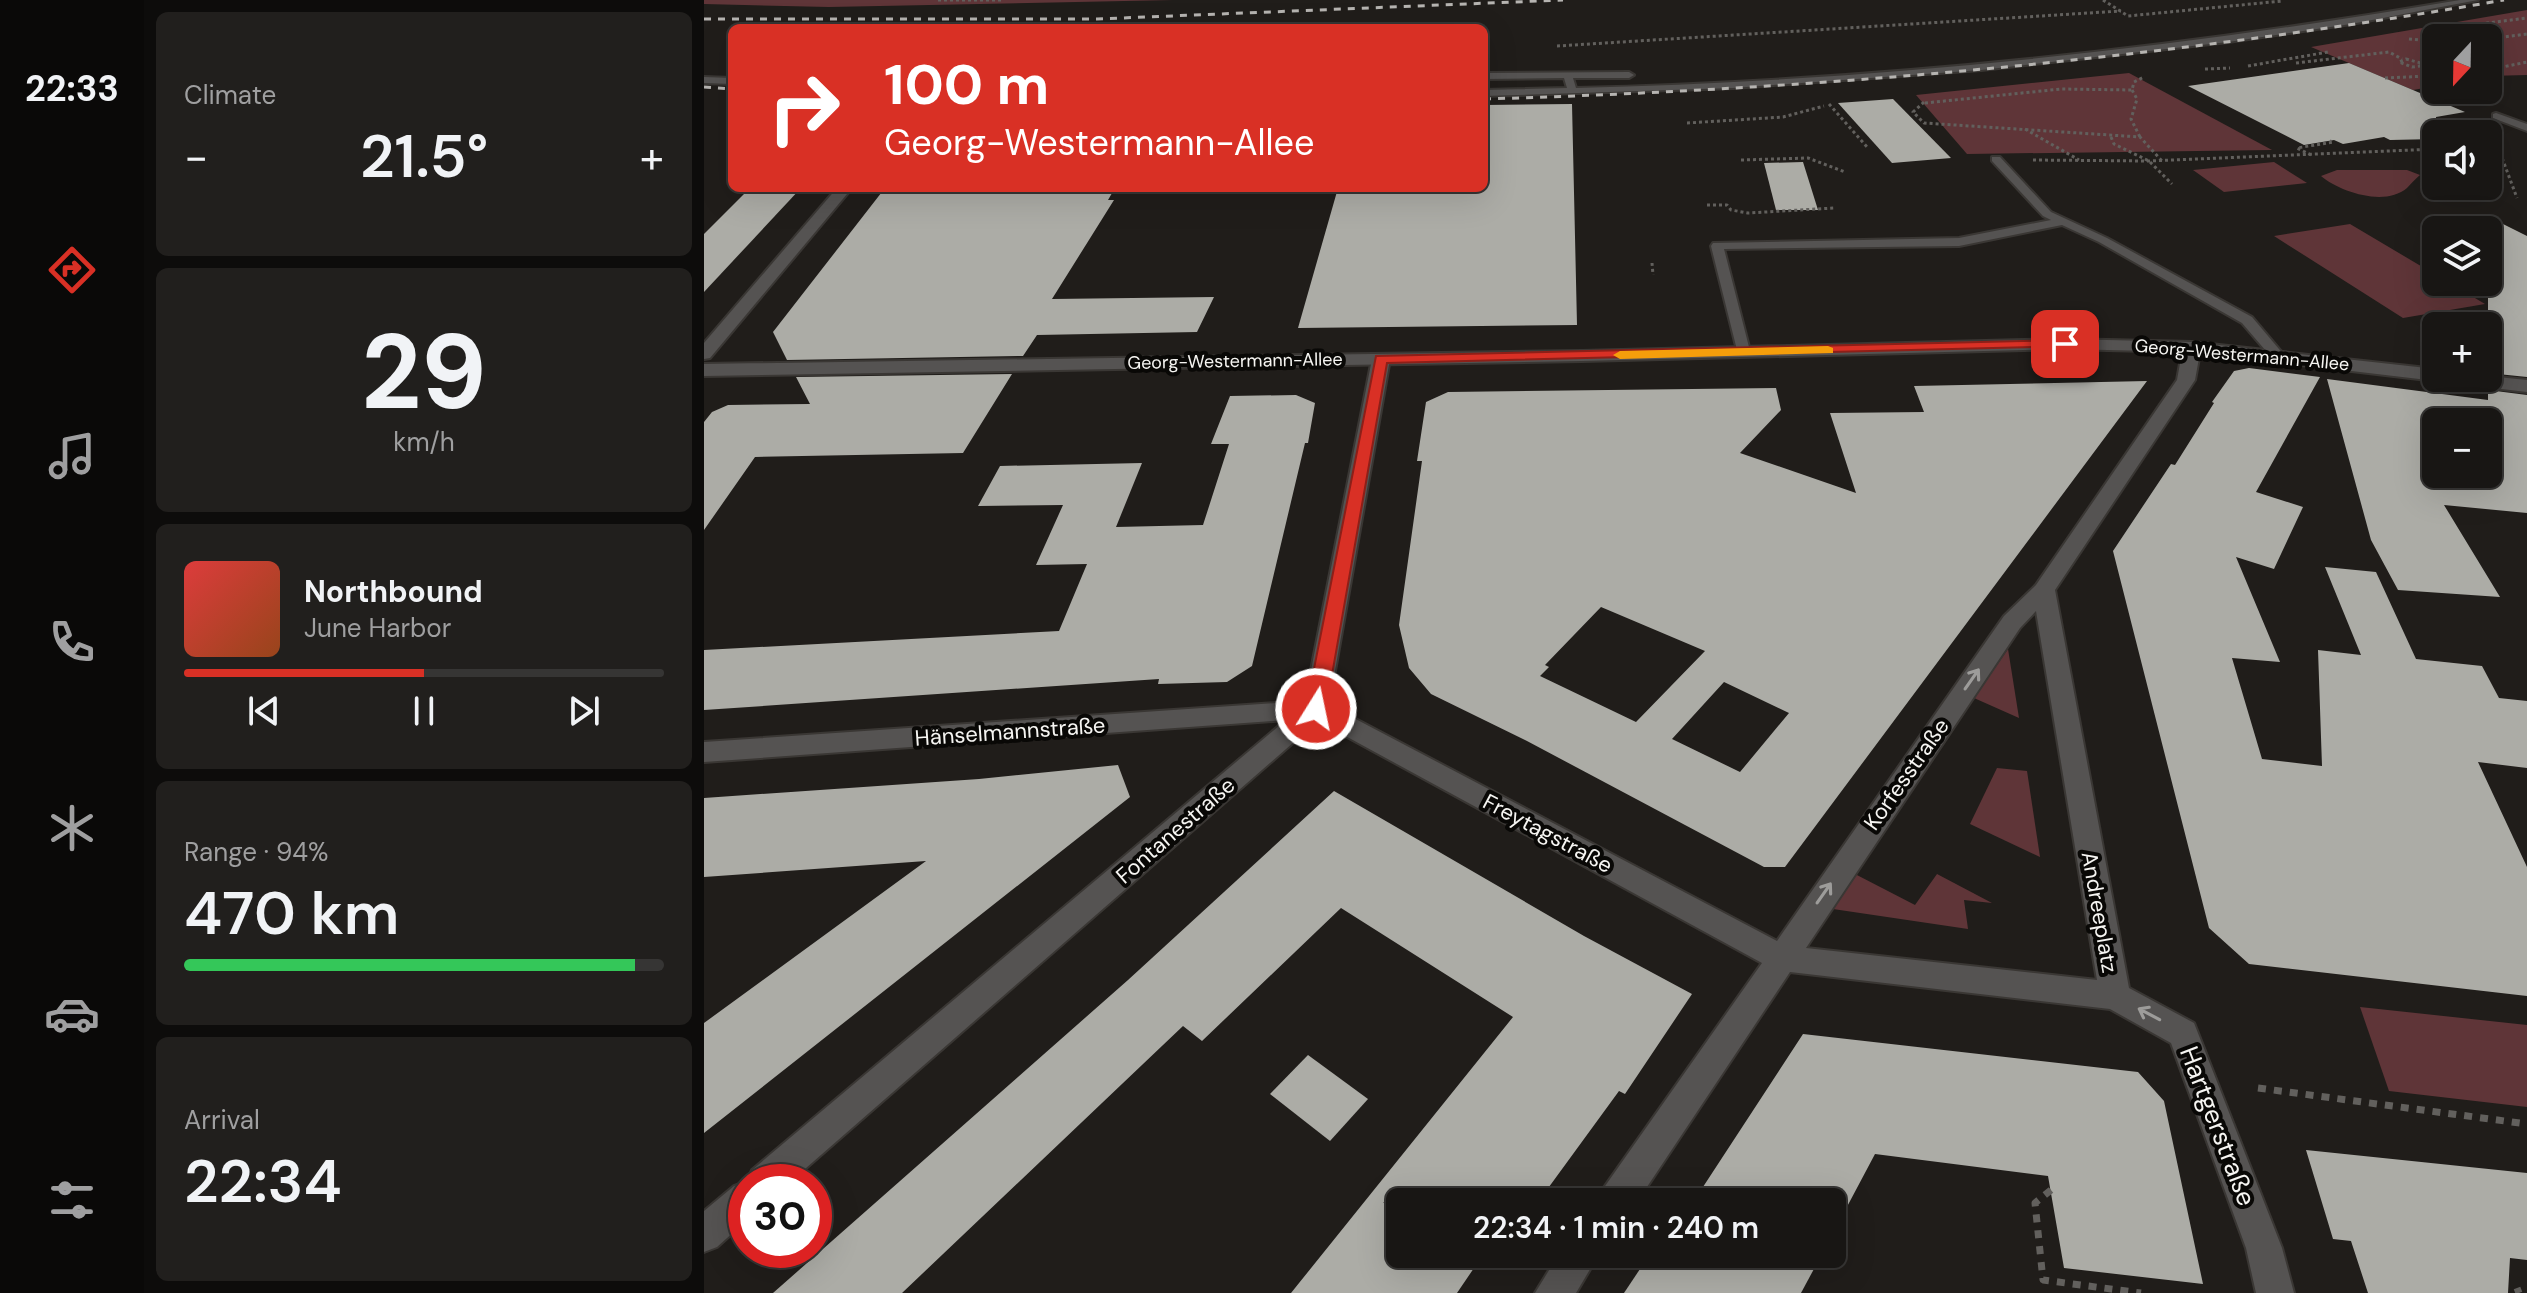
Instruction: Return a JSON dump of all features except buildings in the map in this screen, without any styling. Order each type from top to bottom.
[{"type":"street","points":[[704,354],[842,192]]},
{"type":"street","name":"Georg-Westermann-Allee","points":[[704,370],[2065,344],[2192,347],[2422,373]]},
{"type":"street","name":"Korfesstraße","points":[[1626,1188],[2012,622],[2044,590],[2186,380],[2192,347]]},
{"type":"street","points":[[1316,709],[1381,359]]},
{"type":"street","points":[[2502,383],[2527,386]]},
{"type":"street","name":"Andreeplatz","points":[[1780,958],[2115,996],[2044,590]]},
{"type":"street","name":"Hänselmannstraße","points":[[704,752],[1316,709]]},
{"type":"street","name":"Freytagstraße","points":[[1316,709],[1780,958]]},
{"type":"street","name":"Fontanestraße","points":[[785,1164],[1316,709]]},
{"type":"street","name":"Hartgerstraße","points":[[2115,996],[2183,1033],[2264,1248],[2275,1293]]},
{"type":"street","points":[[704,1234],[728,1213]]},
{"type":"street","points":[[1554,1293],[1571,1268]]},
{"type":"lane","points":[[1488,93],[1843,78],[2144,52],[2324,28],[2474,0]]},
{"type":"lane","points":[[1568,75],[1572,91]]},
{"type":"lane","points":[[1488,76],[1629,75]]},
{"type":"lane","points":[[704,80],[728,81]]},
{"type":"lane","points":[[2527,111],[2496,116],[2527,128]]},
{"type":"lane","points":[[1996,159],[2047,214],[2103,240],[2247,320],[2277,355]]},
{"type":"lane","points":[[1743,351],[1717,246],[1959,242],[2060,222]]},
{"type":"path","points":[[938,0],[1004,0]]},
{"type":"path","points":[[2103,0],[2128,16],[2282,1]]},
{"type":"path","points":[[1543,47],[2121,11]]},
{"type":"path","points":[[2502,37],[2527,34]]},
{"type":"path","points":[[2296,63],[2389,52],[2402,59],[2415,59],[2428,65],[2417,68]]},
{"type":"path","points":[[2402,59],[2399,62],[2403,65],[2422,72]]},
{"type":"path","points":[[2503,68],[2527,62]]},
{"type":"path","points":[[2385,78],[2413,74],[2421,77]]},
{"type":"path","points":[[2132,90],[2137,99],[2131,108],[2130,123],[2162,161]]},
{"type":"path","points":[[1912,98],[1925,103],[1913,112],[1924,123],[2140,137]]},
{"type":"path","points":[[1687,123],[1783,117],[1806,113],[1831,103],[1868,148]]},
{"type":"path","points":[[1916,128],[1927,126]]},
{"type":"path","points":[[2025,129],[2080,160]]},
{"type":"path","points":[[2111,136],[2114,144],[2149,161],[2172,184]]},
{"type":"path","points":[[2314,157],[2297,148],[2333,142],[2330,141]]},
{"type":"path","points":[[1996,159],[2162,161],[2314,157],[2422,150]]},
{"type":"path","points":[[2502,155],[2517,198]]},
{"type":"path","points":[[1741,160],[1808,158],[1845,172]]},
{"type":"path","points":[[1707,205],[1727,205],[1731,210],[1748,213],[1834,208]]},
{"type":"path","points":[[1652,263],[1653,275]]},
{"type":"path","points":[[2258,1088],[2527,1124]]},
{"type":"path","points":[[2051,1190],[2035,1203],[2043,1280],[2141,1293]]},
{"type":"shaded area","points":[[704,0],[1173,0],[829,7],[704,4]]},
{"type":"shaded area","points":[[2527,10],[2527,75],[2502,76],[2502,24],[2445,24]]},
{"type":"shaded area","points":[[2422,28],[2422,88],[2413,90],[2311,47]]},
{"type":"shaded area","points":[[2129,73],[2272,150],[1967,154],[1916,95]]},
{"type":"shaded area","points":[[2274,162],[2307,183],[2224,192],[2193,170]]},
{"type":"shaded area","points":[[2337,170],[2407,170],[2420,175],[2398,194],[2375,197],[2351,192],[2321,176]]},
{"type":"shaded area","points":[[2350,224],[2422,267],[2422,296],[2472,296],[2485,304],[2422,312],[2422,315],[2403,318],[2274,236]]},
{"type":"shaded area","points":[[2008,649],[2019,718],[1974,698]]},
{"type":"shaded area","points":[[1997,768],[2027,771],[2040,857],[1970,824]]},
{"type":"shaded area","points":[[1853,873],[1915,905],[1937,874],[1992,903],[1964,900],[1968,929],[1833,909],[1836,897]]},
{"type":"shaded area","points":[[2360,1007],[2527,1025],[2527,1107],[2389,1091]]},
{"type":"railway","points":[[704,19],[1097,19],[1563,0]]},
{"type":"railway","points":[[1488,99],[1741,88],[1996,68],[2249,39],[2504,0]]},
{"type":"railway","points":[[704,87],[728,89]]},
{"type":"slow traffic","points":[[1620,355],[1828,350]]},
{"type":"route","points":[[1316,709],[1381,359],[2065,344]]}]
